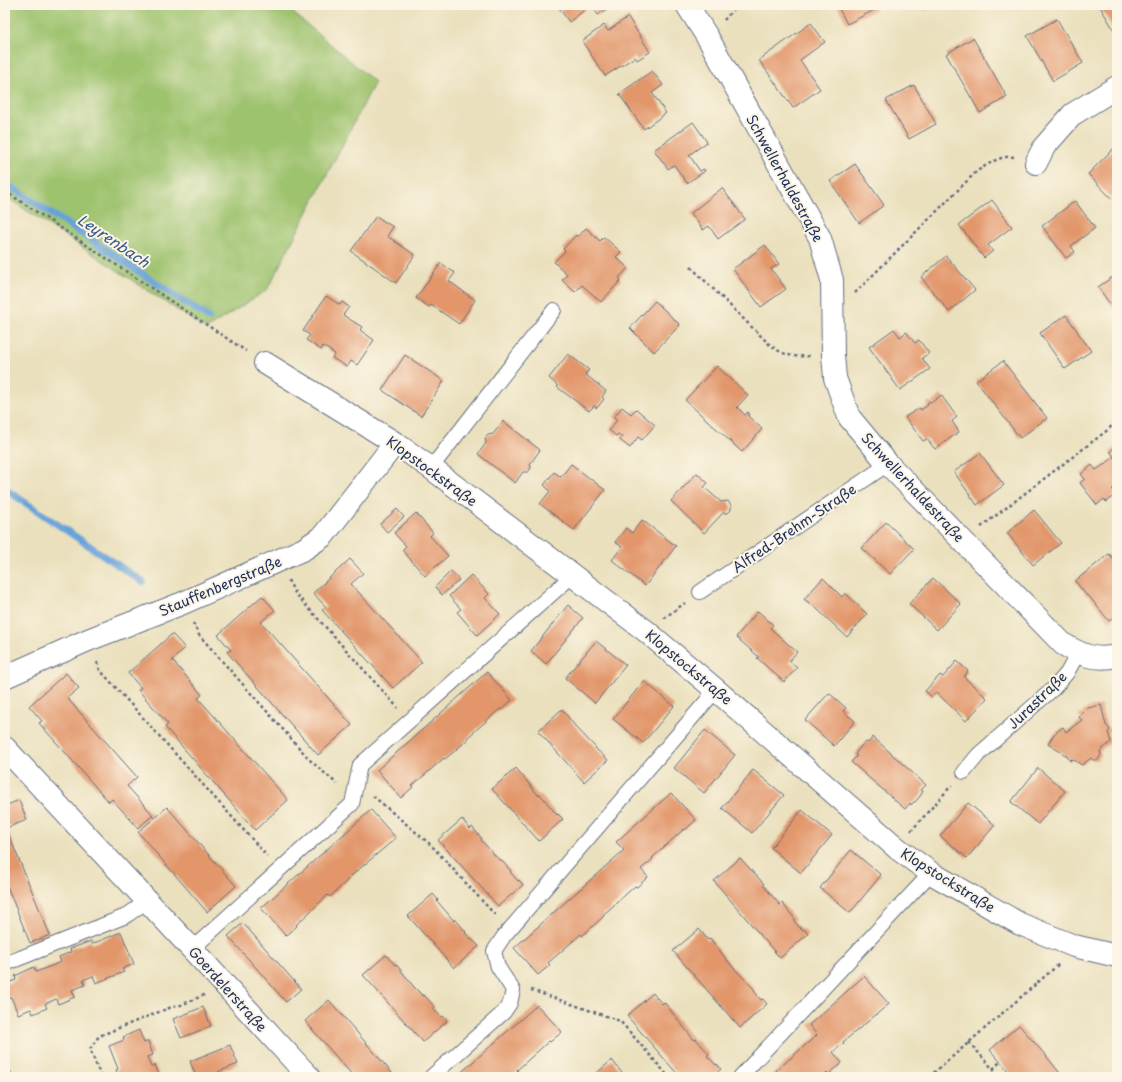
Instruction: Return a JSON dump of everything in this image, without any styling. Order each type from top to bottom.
[{"type":"street","name":"Schwellerhaldestraße","points":[[687,5],[708,38],[820,238],[832,280],[833,355],[835,378],[849,417],[888,464],[1063,644],[1078,653]]},
{"type":"street","points":[[1036,163],[1044,147],[1073,114],[1117,87]]},
{"type":"street","name":"Klopstockstraße","points":[[265,363],[395,442],[432,468],[508,528],[573,575],[646,631],[898,849],[930,873],[1020,924],[1074,946],[1117,956]]},
{"type":"street","name":"Stauffenbergstraße","points":[[5,677],[88,640],[183,603],[304,550],[323,536],[395,442]]},
{"type":"street","points":[[1078,653],[1092,658],[1109,658],[1117,656]]},
{"type":"street","name":"Goerdelerstraße","points":[[5,748],[192,948],[309,1077]]},
{"type":"lane","points":[[432,468],[554,310]]},
{"type":"lane","name":"Alfred-Brehm-Straße","points":[[700,592],[888,464]]},
{"type":"lane","points":[[192,948],[352,804],[360,765],[573,575]]},
{"type":"lane","name":"Jurastraße","points":[[964,772],[978,755],[1054,688],[1067,673],[1078,653]]},
{"type":"lane","points":[[431,1077],[504,1012],[510,1003],[513,990],[498,967],[494,951],[509,930],[716,690]]},
{"type":"lane","points":[[740,1077],[930,873]]},
{"type":"lane","points":[[5,964],[126,916],[147,901]]},
{"type":"path","points":[[721,22],[737,5]]},
{"type":"path","points":[[833,307],[849,298],[977,171],[994,161],[1008,156],[1022,157],[1036,163]]},
{"type":"path","points":[[5,190],[265,363]]},
{"type":"path","points":[[691,268],[770,345],[781,353],[792,356],[833,355]]},
{"type":"path","points":[[963,541],[1109,428],[1117,419]]},
{"type":"path","points":[[280,561],[295,593],[409,720]]},
{"type":"path","points":[[646,631],[700,592]]},
{"type":"path","points":[[183,603],[199,635],[311,761],[336,784],[356,785],[431,845],[509,930]]},
{"type":"path","points":[[88,640],[100,670],[279,870]]},
{"type":"path","points":[[898,849],[912,830],[964,772]]},
{"type":"path","points":[[929,1077],[1064,960],[1074,946]]},
{"type":"path","points":[[101,1077],[90,1049],[100,1036],[204,995],[222,982]]},
{"type":"path","points":[[513,990],[527,988],[620,1021],[669,1077]]},
{"type":"path","points":[[969,1042],[1000,1077]]},
{"type":"path","points":[[993,1068],[1000,1062]]},
{"type":"green space","points":[[5,5],[284,5],[375,82],[267,290],[206,329],[5,196]]},
{"type":"building","points":[[557,5],[591,5],[569,22]]},
{"type":"building","points":[[591,5],[613,5],[598,15]]},
{"type":"building","points":[[837,5],[884,5],[847,24]]},
{"type":"building","points":[[919,5],[932,5],[922,10]]},
{"type":"building","points":[[1099,5],[1117,5],[1117,35]]},
{"type":"building","points":[[628,17],[650,52],[637,60],[635,57],[605,76],[582,41],[604,25],[608,31]]},
{"type":"building","points":[[1057,19],[1083,63],[1053,81],[1027,36]]},
{"type":"building","points":[[811,23],[825,42],[800,60],[820,89],[793,108],[759,60]]},
{"type":"building","points":[[973,38],[1007,97],[980,113],[946,54]]},
{"type":"building","points":[[652,71],[663,85],[652,93],[666,113],[644,129],[619,94]]},
{"type":"building","points":[[914,85],[936,124],[909,139],[886,100]]},
{"type":"building","points":[[693,122],[707,142],[689,155],[700,171],[704,169],[705,171],[687,183],[674,165],[668,169],[654,150]]},
{"type":"building","points":[[1117,145],[1117,194],[1112,199],[1088,174]]},
{"type":"building","points":[[855,164],[884,205],[859,223],[830,181]]},
{"type":"building","points":[[722,188],[745,219],[718,239],[709,226],[703,230],[691,213]]},
{"type":"building","points":[[992,200],[1012,227],[988,245],[993,251],[984,258],[959,225]]},
{"type":"building","points":[[1075,201],[1095,228],[1071,246],[1075,252],[1066,258],[1042,226]]},
{"type":"building","points":[[376,216],[393,227],[387,236],[415,255],[396,283],[351,251]]},
{"type":"building","points":[[586,228],[600,241],[604,237],[621,252],[616,257],[628,268],[619,278],[621,280],[601,302],[582,285],[575,292],[562,280],[567,274],[554,262],[565,251],[563,249],[576,235],[578,237]]},
{"type":"building","points":[[765,245],[779,264],[771,269],[786,289],[761,307],[733,269]]},
{"type":"building","points":[[946,256],[975,290],[949,312],[921,277]]},
{"type":"building","points":[[441,263],[455,273],[449,281],[475,300],[459,324],[431,305],[429,307],[416,298]]},
{"type":"building","points":[[1117,274],[1117,314],[1098,287]]},
{"type":"building","points":[[326,296],[340,305],[342,302],[349,307],[343,315],[362,327],[360,330],[374,340],[357,365],[351,361],[347,367],[332,358],[335,354],[323,346],[321,350],[306,340],[310,335],[303,331]]},
{"type":"building","points":[[655,301],[680,325],[654,352],[630,328]]},
{"type":"building","points":[[1066,315],[1091,351],[1065,369],[1040,333]]},
{"type":"building","points":[[894,329],[900,337],[906,332],[915,343],[919,340],[929,353],[922,358],[930,369],[900,390],[869,347]]},
{"type":"building","points":[[568,354],[589,370],[585,374],[606,391],[602,397],[604,399],[597,408],[594,406],[589,411],[557,387],[558,386],[549,378]]},
{"type":"building","points":[[405,355],[444,381],[421,416],[382,390]]},
{"type":"building","points":[[1003,361],[1047,418],[1020,438],[976,381]]},
{"type":"building","points":[[717,366],[748,395],[737,407],[745,415],[748,412],[748,416],[762,429],[742,452],[685,400]]},
{"type":"building","points":[[941,395],[957,417],[952,421],[959,432],[935,449],[927,439],[923,441],[905,417],[920,408],[921,410],[928,405],[927,403],[930,401],[931,403]]},
{"type":"building","points":[[622,407],[631,414],[636,409],[655,425],[642,440],[638,437],[630,448],[620,440],[622,437],[618,434],[616,436],[609,430],[617,420],[614,417]]},
{"type":"building","points":[[503,421],[540,450],[530,464],[531,468],[528,472],[523,472],[515,483],[478,454],[486,443],[485,438],[488,435],[493,434]]},
{"type":"building","points":[[1117,445],[1117,485],[1112,489],[1116,494],[1106,502],[1104,499],[1097,505],[1080,483],[1085,479],[1081,474],[1092,465],[1096,470],[1114,457],[1110,451]]},
{"type":"building","points":[[980,453],[1004,485],[977,505],[954,472]]},
{"type":"building","points":[[571,464],[605,490],[574,530],[540,504],[550,491],[544,485],[554,472],[561,477]]},
{"type":"building","points":[[697,473],[708,483],[704,487],[721,502],[728,501],[731,505],[731,510],[728,513],[723,513],[704,533],[671,501]]},
{"type":"building","points":[[397,509],[404,517],[387,532],[380,524]]},
{"type":"building","points":[[1034,510],[1061,543],[1033,565],[1007,533]]},
{"type":"building","points":[[416,513],[433,533],[430,536],[448,556],[425,576],[402,550],[406,546],[394,533]]},
{"type":"building","points":[[642,520],[676,546],[645,586],[612,560],[622,547],[615,542],[626,528],[632,533]]},
{"type":"building","points":[[886,522],[914,549],[890,574],[862,548]]},
{"type":"building","points":[[1109,554],[1117,563],[1117,615],[1109,621],[1075,581]]},
{"type":"building","points":[[350,559],[363,573],[351,584],[422,662],[393,688],[322,610],[326,607],[313,593]]},
{"type":"building","points":[[451,571],[459,580],[442,595],[435,587]]},
{"type":"building","points":[[471,575],[489,594],[485,598],[500,614],[477,635],[457,612],[461,609],[449,596]]},
{"type":"building","points":[[823,578],[842,597],[845,593],[867,614],[847,637],[816,608],[804,599]]},
{"type":"building","points":[[933,578],[961,604],[937,630],[909,604]]},
{"type":"building","points":[[262,596],[275,610],[261,622],[352,725],[318,755],[227,652],[231,650],[218,635]]},
{"type":"building","points":[[568,605],[583,618],[546,664],[531,651]]},
{"type":"building","points":[[758,611],[773,625],[770,628],[797,652],[789,661],[797,668],[784,682],[736,637]]},
{"type":"building","points":[[172,634],[185,648],[172,660],[202,695],[198,698],[288,800],[255,830],[165,727],[168,724],[138,690],[141,688],[128,673]]},
{"type":"building","points":[[596,641],[626,665],[595,703],[565,678]]},
{"type":"building","points":[[957,661],[968,671],[964,677],[987,698],[966,721],[936,692],[932,697],[925,691],[940,675],[943,677]]},
{"type":"building","points":[[487,672],[512,700],[467,738],[468,739],[457,749],[445,759],[444,758],[412,786],[413,787],[401,798],[377,770]]},
{"type":"building","points":[[66,673],[79,688],[67,698],[137,777],[127,786],[153,815],[138,828],[112,799],[109,802],[39,723],[42,721],[29,706]]},
{"type":"building","points":[[644,681],[674,706],[643,743],[613,719]]},
{"type":"building","points":[[829,693],[846,708],[843,711],[855,721],[834,746],[805,720]]},
{"type":"building","points":[[1101,705],[1106,725],[1110,730],[1108,732],[1111,742],[1100,751],[1101,755],[1098,760],[1093,760],[1091,758],[1082,765],[1072,759],[1070,761],[1067,756],[1048,744],[1054,734],[1063,727],[1066,732],[1082,720],[1078,716],[1088,708]]},
{"type":"building","points":[[562,709],[575,726],[608,760],[584,782],[538,731]]},
{"type":"building","points":[[705,730],[735,755],[704,793],[674,768]]},
{"type":"building","points":[[873,737],[926,785],[921,790],[923,791],[921,795],[915,802],[911,805],[910,803],[905,809],[851,762],[857,756],[855,755],[857,751],[863,744],[868,743]]},
{"type":"building","points":[[516,768],[538,795],[540,794],[557,815],[558,814],[563,819],[539,841],[492,789]]},
{"type":"building","points":[[1038,768],[1065,791],[1038,824],[1011,802]]},
{"type":"building","points":[[753,770],[784,795],[752,833],[722,808]]},
{"type":"building","points":[[671,793],[696,820],[685,830],[684,829],[641,869],[648,877],[637,887],[635,886],[582,936],[581,934],[548,963],[550,965],[538,975],[514,948],[624,850],[616,842]]},
{"type":"building","points":[[19,800],[27,820],[6,828],[50,935],[30,943],[5,881],[5,806]]},
{"type":"building","points":[[968,803],[995,825],[967,858],[940,836]]},
{"type":"building","points":[[167,807],[236,886],[207,912],[138,832]]},
{"type":"building","points":[[371,810],[396,838],[351,876],[330,897],[328,895],[286,936],[261,908]]},
{"type":"building","points":[[802,810],[832,835],[801,873],[771,848]]},
{"type":"building","points":[[462,819],[470,829],[472,827],[482,839],[481,840],[523,885],[498,906],[438,840]]},
{"type":"building","points":[[851,850],[881,875],[850,913],[820,888]]},
{"type":"building","points":[[740,858],[764,884],[763,885],[780,905],[782,903],[802,930],[804,929],[808,934],[780,958],[714,881]]},
{"type":"building","points":[[433,894],[454,921],[455,919],[466,932],[465,933],[479,946],[454,968],[408,916]]},
{"type":"building","points":[[243,923],[301,989],[286,1002],[228,936]]},
{"type":"building","points":[[699,929],[708,940],[710,938],[731,965],[755,990],[754,991],[761,1000],[763,999],[767,1004],[740,1028],[673,951]]},
{"type":"building","points":[[121,932],[134,964],[122,969],[124,972],[96,983],[93,976],[83,980],[85,985],[72,990],[75,997],[58,1004],[56,999],[45,1004],[47,1008],[33,1014],[31,1009],[18,1014],[11,997],[8,998],[5,991],[5,984],[16,980],[15,976],[34,967],[36,972],[61,962],[59,957],[71,952],[70,949],[91,941],[92,944]]},
{"type":"building","points":[[386,955],[395,965],[396,964],[414,987],[435,1007],[433,1008],[441,1017],[443,1016],[447,1021],[423,1042],[363,975]]},
{"type":"building","points":[[864,976],[889,1004],[833,1052],[842,1063],[828,1075],[827,1073],[823,1077],[769,1077],[817,1035],[809,1025]]},
{"type":"building","points":[[653,993],[662,1004],[664,1002],[694,1040],[696,1039],[709,1054],[707,1056],[721,1069],[712,1077],[680,1077],[627,1016]]},
{"type":"building","points":[[329,1000],[392,1073],[388,1077],[354,1077],[305,1021]]},
{"type":"building","points":[[537,1005],[562,1032],[550,1042],[549,1041],[511,1077],[456,1077]]},
{"type":"building","points":[[203,1007],[211,1026],[181,1038],[173,1019]]},
{"type":"building","points":[[1019,1025],[1063,1077],[1013,1077],[990,1050]]},
{"type":"building","points":[[139,1030],[144,1043],[148,1041],[153,1055],[147,1057],[151,1067],[155,1065],[160,1077],[119,1077],[116,1070],[118,1069],[109,1046],[124,1040],[123,1037]]},
{"type":"building","points":[[230,1045],[238,1064],[218,1072],[219,1077],[196,1077],[190,1061]]},
{"type":"building","points":[[612,1060],[625,1077],[592,1077]]},
{"type":"building","points":[[6,1062],[13,1077],[5,1077]]},
{"type":"waterway","name":"Leyrenbach","points":[[5,183],[209,318]]},
{"type":"waterway","name":"Leyrenbach","points":[[5,489],[143,582]]}]
